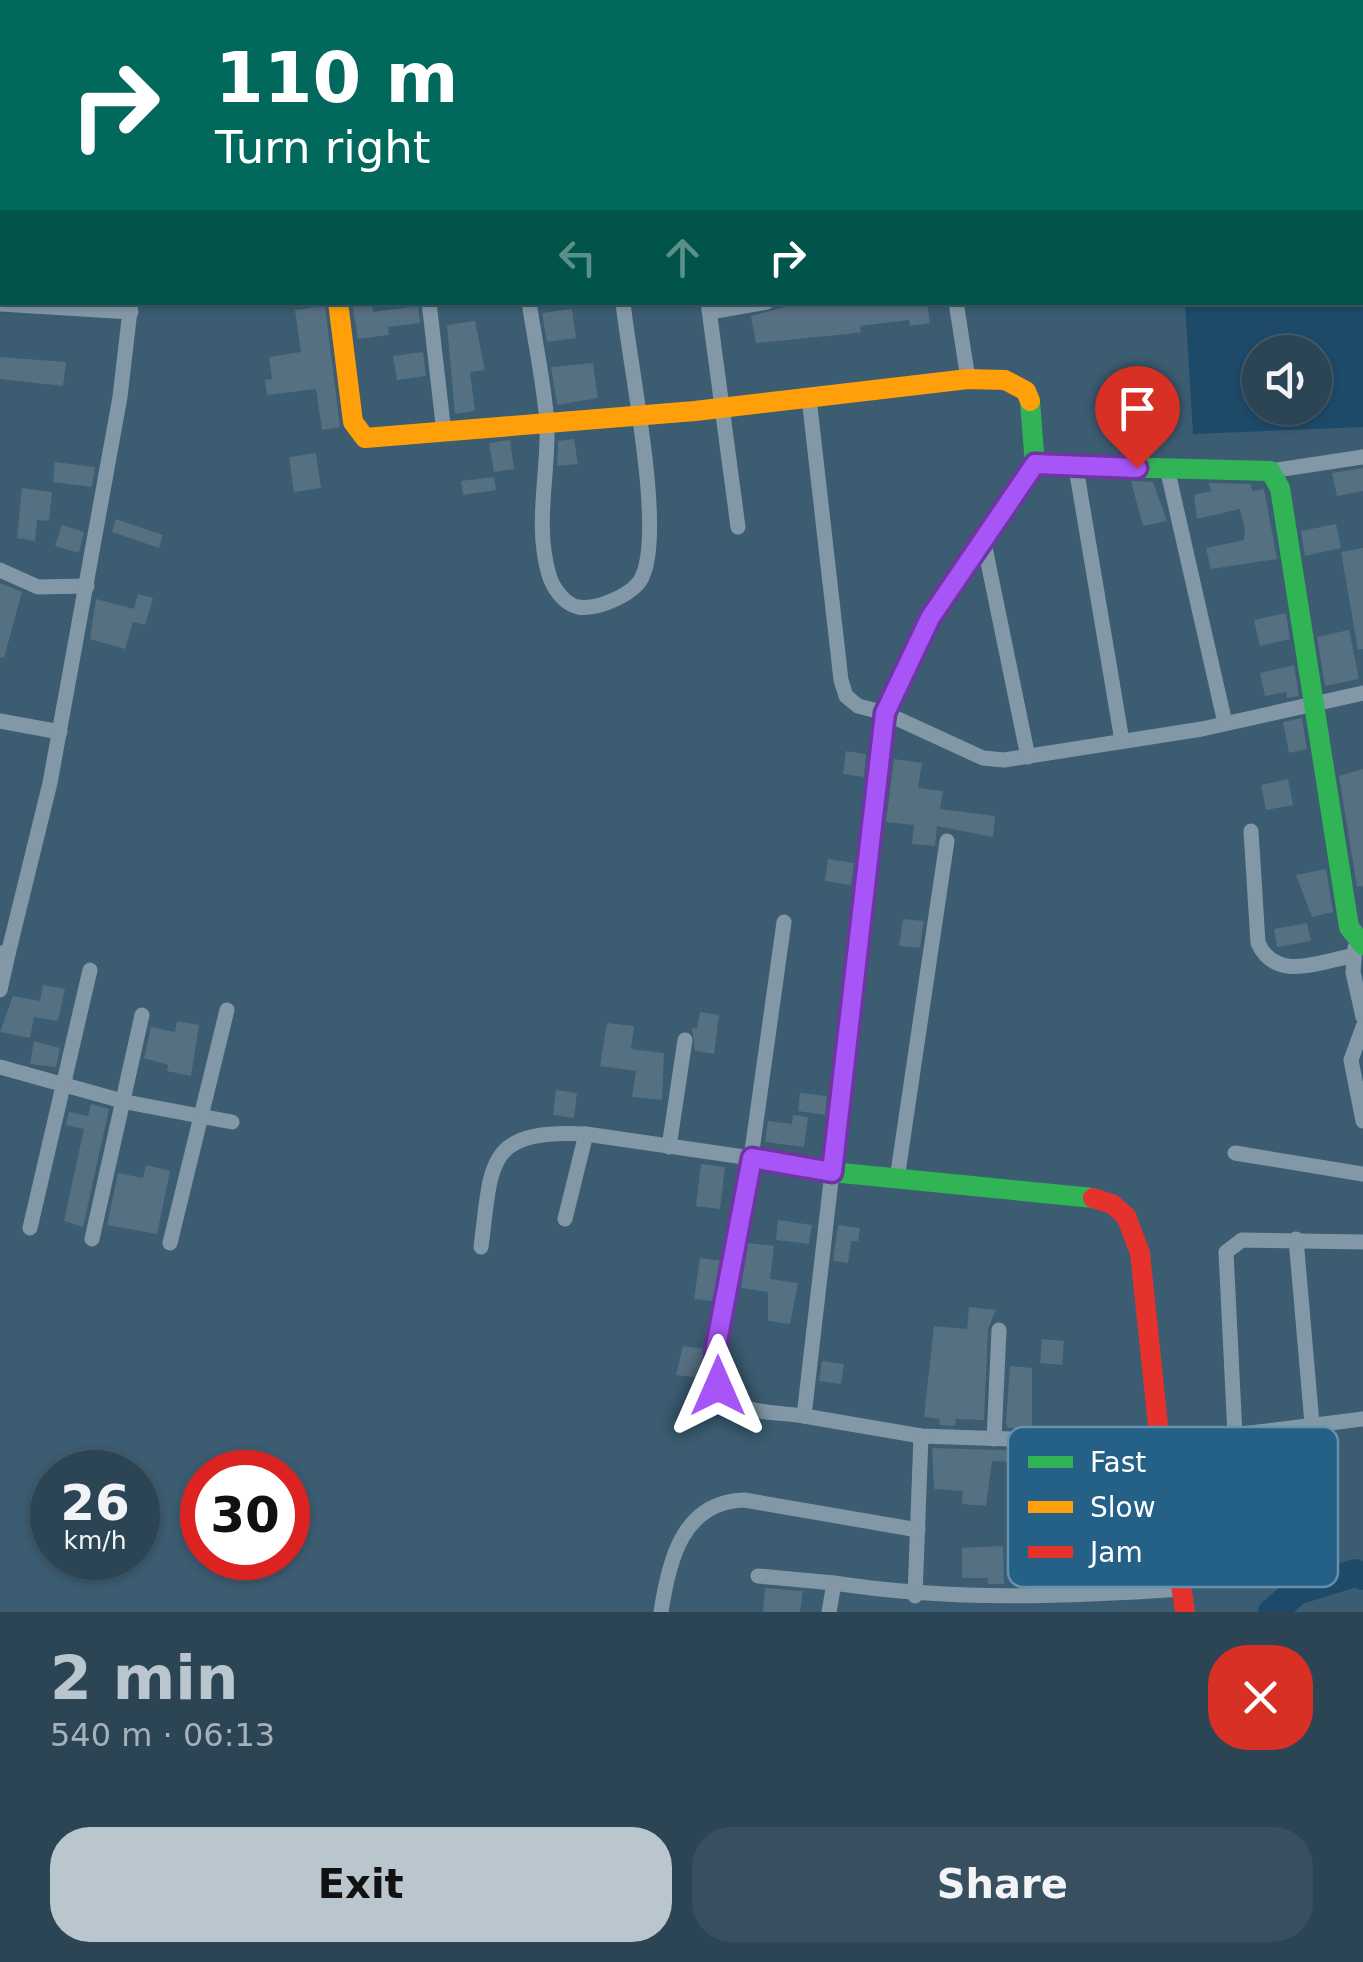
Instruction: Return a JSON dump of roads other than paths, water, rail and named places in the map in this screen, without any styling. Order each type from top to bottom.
[{"type":"street","points":[[0,990],[4,954],[60,732],[131,307],[44,305]]},
{"type":"street","points":[[338,305],[358,432],[375,440],[725,408],[968,379],[1006,380],[1026,390],[1032,404],[1035,464],[930,618],[885,713],[804,1416]]},
{"type":"street","points":[[429,305],[444,433]]},
{"type":"street","points":[[529,305],[547,424],[542,542],[550,578],[563,599],[574,606],[587,607],[631,590],[644,574],[649,550],[640,416],[624,305]]},
{"type":"street","points":[[956,305],[968,379]]},
{"type":"street","points":[[709,307],[738,527]]},
{"type":"street","points":[[810,398],[841,680],[846,696],[858,706],[885,713],[983,758],[1028,757],[1225,723],[1363,693]]},
{"type":"street","points":[[1035,464],[1270,471],[1363,457]]},
{"type":"street","points":[[1076,468],[1122,740]]},
{"type":"street","points":[[1167,468],[1225,723]]},
{"type":"street","points":[[1270,471],[1280,488],[1311,702],[1349,927],[1357,948],[1363,1017]]},
{"type":"street","points":[[983,538],[1028,757]]},
{"type":"street","points":[[0,570],[38,587],[87,586]]},
{"type":"street","points":[[0,720],[60,732]]},
{"type":"street","points":[[1251,831],[1258,943],[1265,958],[1275,966],[1288,968],[1357,948]]},
{"type":"street","points":[[897,1179],[947,841]]},
{"type":"street","points":[[784,922],[752,1158],[714,1368],[726,1398],[740,1407],[921,1436],[1008,1439]]},
{"type":"street","points":[[30,1228],[90,970]]},
{"type":"street","points":[[170,1244],[226,1010]]},
{"type":"street","points":[[92,1239],[126,1102],[142,1015]]},
{"type":"street","points":[[1363,1026],[1352,1060],[1363,1122]]},
{"type":"street","points":[[668,1147],[685,1040]]},
{"type":"street","points":[[0,1066],[126,1102],[232,1122]]},
{"type":"street","points":[[481,1248],[491,1167],[518,1139],[541,1132],[586,1134],[832,1172],[1104,1200],[1122,1208],[1133,1224],[1140,1253],[1158,1427]]},
{"type":"street","points":[[565,1219],[586,1134]]},
{"type":"street","points":[[1235,1152],[1363,1174]]},
{"type":"street","points":[[1235,1427],[1226,1252],[1242,1240],[1363,1242]]},
{"type":"street","points":[[1296,1240],[1310,1425]]},
{"type":"street","points":[[994,1438],[1000,1330]]},
{"type":"street","points":[[1293,1427],[1363,1419]]},
{"type":"street","points":[[915,1596],[921,1436]]},
{"type":"street","points":[[661,1612],[675,1557],[690,1523],[706,1507],[724,1501],[744,1500],[918,1530]]},
{"type":"street","points":[[758,1576],[915,1596],[1080,1596],[1183,1589],[1185,1612]]},
{"type":"street","points":[[829,1612],[834,1583]]},
{"type":"water","points":[[1185,305],[1363,305],[1363,427],[1193,434]]},
{"type":"waterway","points":[[1338,1578],[1355,1573],[1363,1576]]},
{"type":"waterway","points":[[1272,1612],[1297,1591],[1310,1587]]}]
